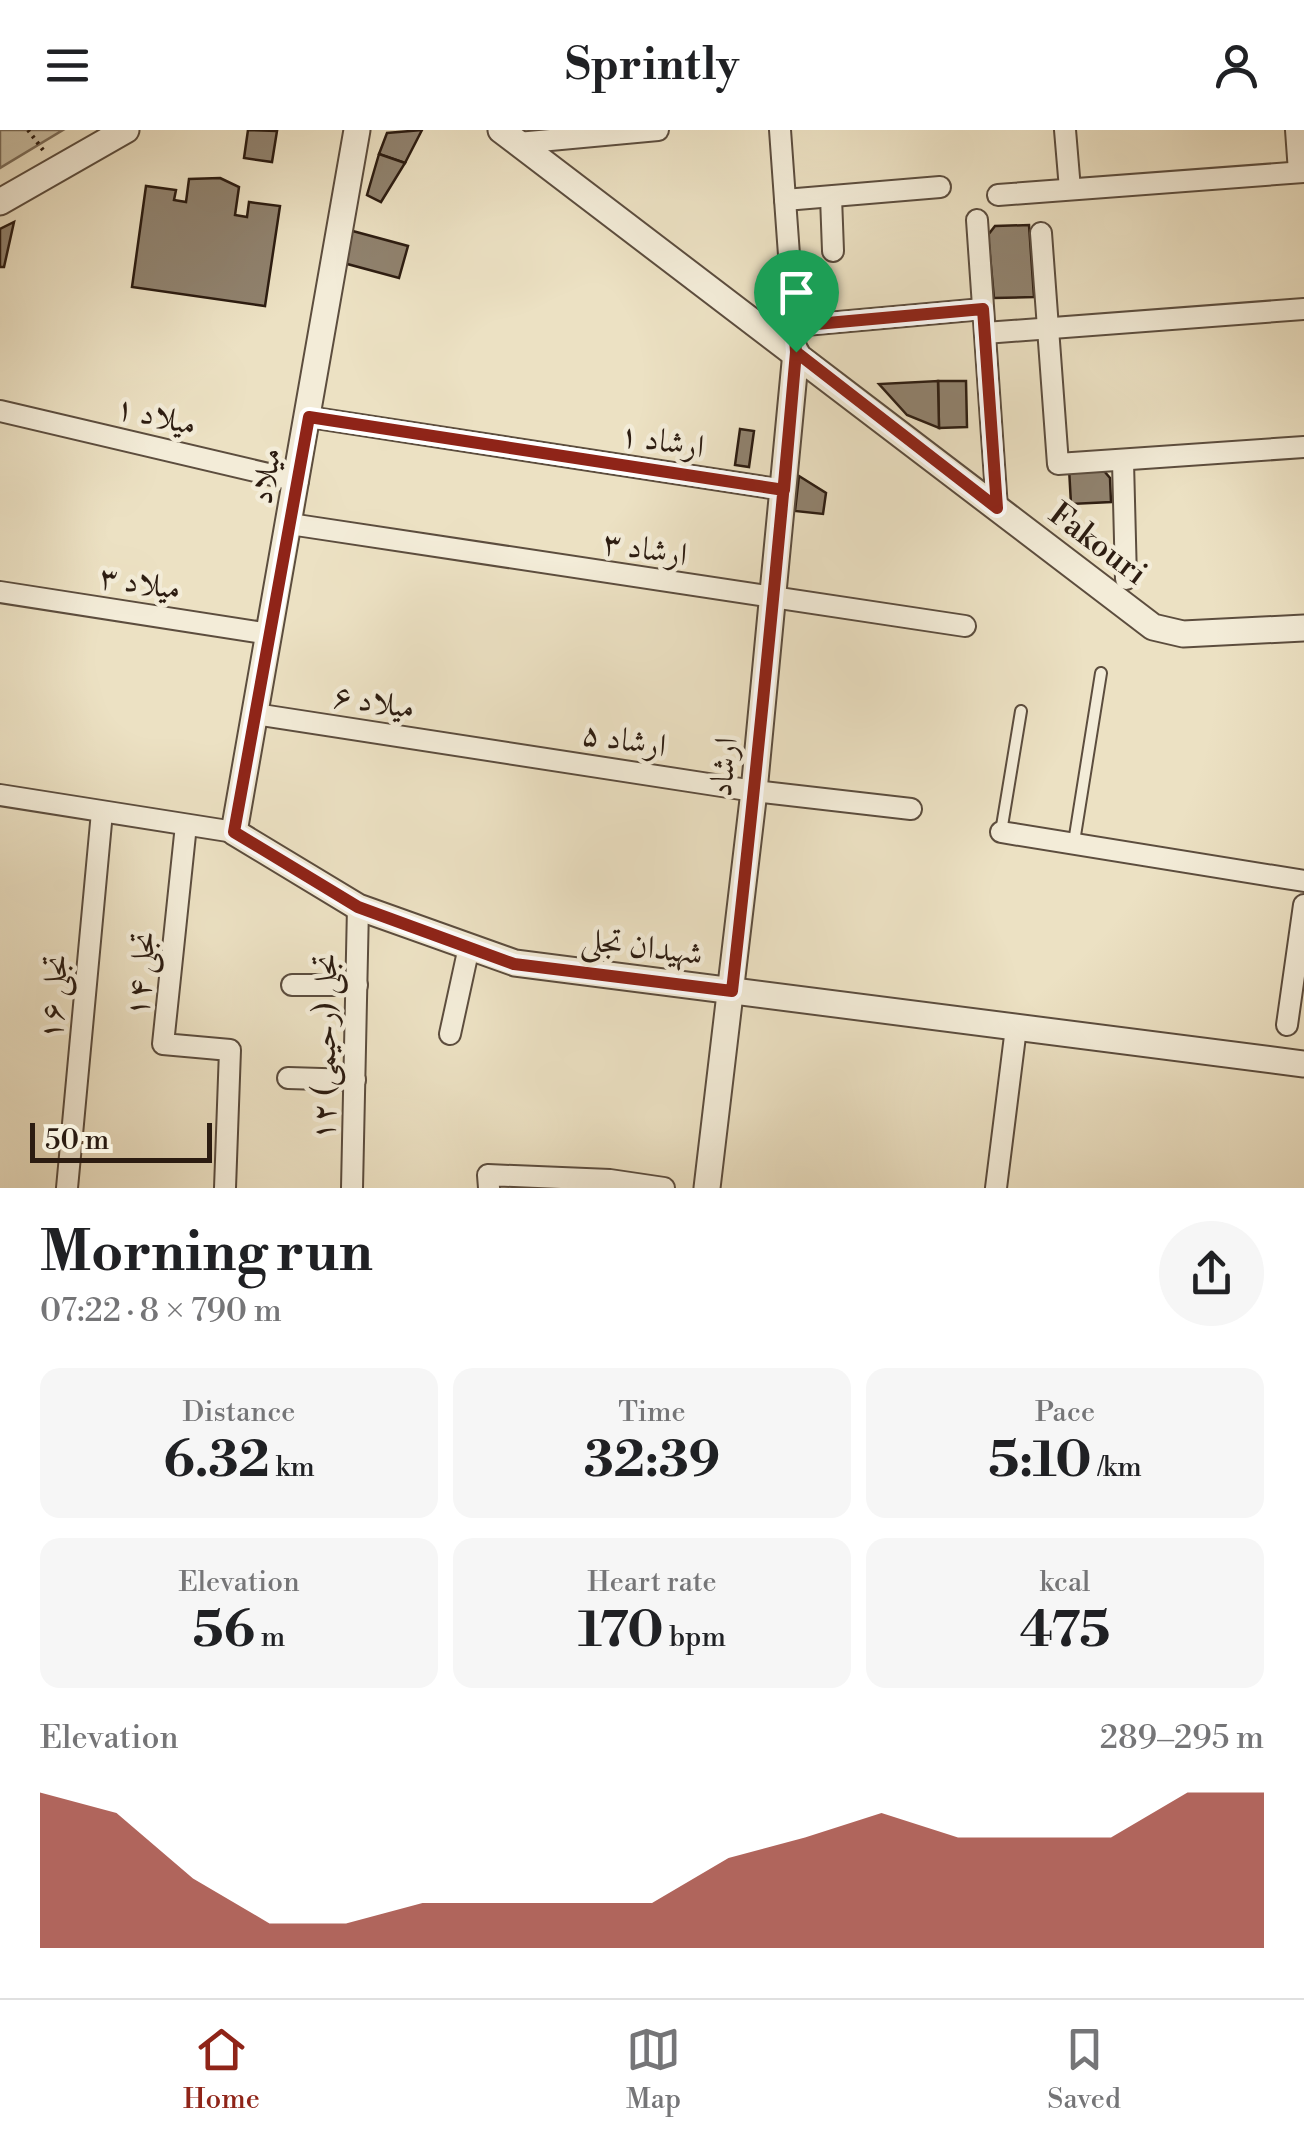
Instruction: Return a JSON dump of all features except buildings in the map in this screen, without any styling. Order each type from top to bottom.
[{"type":"street","points":[[76,158],[110,130]]},
{"type":"street","points":[[0,202],[126,130]]},
{"type":"street","name":"میلاد","points":[[234,832],[356,130]]},
{"type":"street","points":[[510,137],[658,130]]},
{"type":"street","points":[[780,130],[795,339],[983,309]]},
{"type":"street","points":[[1065,130],[1070,189]]},
{"type":"street","points":[[998,194],[1301,172],[1296,130]]},
{"type":"street","name":"Fakouri","points":[[510,137],[795,339],[997,508],[1153,627],[1184,634],[1304,628]]},
{"type":"street","points":[[785,200],[940,187]]},
{"type":"street","points":[[831,197],[832,251]]},
{"type":"street","points":[[977,220],[997,508]]},
{"type":"street","points":[[1040,233],[1058,464],[1304,447]]},
{"type":"street","points":[[985,333],[1304,309]]},
{"type":"street","name":"ارشاد","points":[[708,1188],[774,599],[795,339]]},
{"type":"street","name":"۱ میلاد","points":[[0,410],[298,481]]},
{"type":"street","name":"۱ ارشاد","points":[[309,417],[784,490]]},
{"type":"street","points":[[1123,462],[1126,579]]},
{"type":"street","name":"۳ ارشاد","points":[[290,524],[965,626]]},
{"type":"street","name":"۳ میلاد","points":[[0,592],[270,634]]},
{"type":"street","name":"۶ میلاد","points":[[255,714],[485,749]]},
{"type":"street","name":"۵ ارشاد","points":[[485,749],[754,790],[911,809]]},
{"type":"street","name":"شهیدان تجلی","points":[[0,795],[234,832],[358,907],[514,964],[1304,1064]]},
{"type":"street","name":"۱۶ تجلی","points":[[67,1188],[102,812]]},
{"type":"street","name":"تجلی ۱۴","points":[[186,825],[163,1044],[230,1050],[225,1188]]},
{"type":"street","points":[[1001,832],[1304,881]]},
{"type":"street","points":[[1287,1025],[1304,905]]},
{"type":"street","name":"۱۲ تجلی (رحیمی)","points":[[352,1188],[358,907]]},
{"type":"street","points":[[450,1034],[469,947]]},
{"type":"street","points":[[292,985],[356,985]]},
{"type":"street","points":[[996,1188],[1016,1028]]},
{"type":"street","points":[[288,1078],[354,1080]]},
{"type":"street","points":[[488,1182],[664,1188]]},
{"type":"lane","points":[[1074,842],[1101,673]]},
{"type":"lane","points":[[1001,832],[1021,711]]},
{"type":"shaded area","points":[[0,130],[63,130],[0,168]]},
{"type":"route","points":[[796,352],[784,490],[774,599],[732,991],[514,964],[358,907],[234,832],[309,417],[784,490],[796,352],[997,508],[983,309],[794,326],[796,352]]}]
